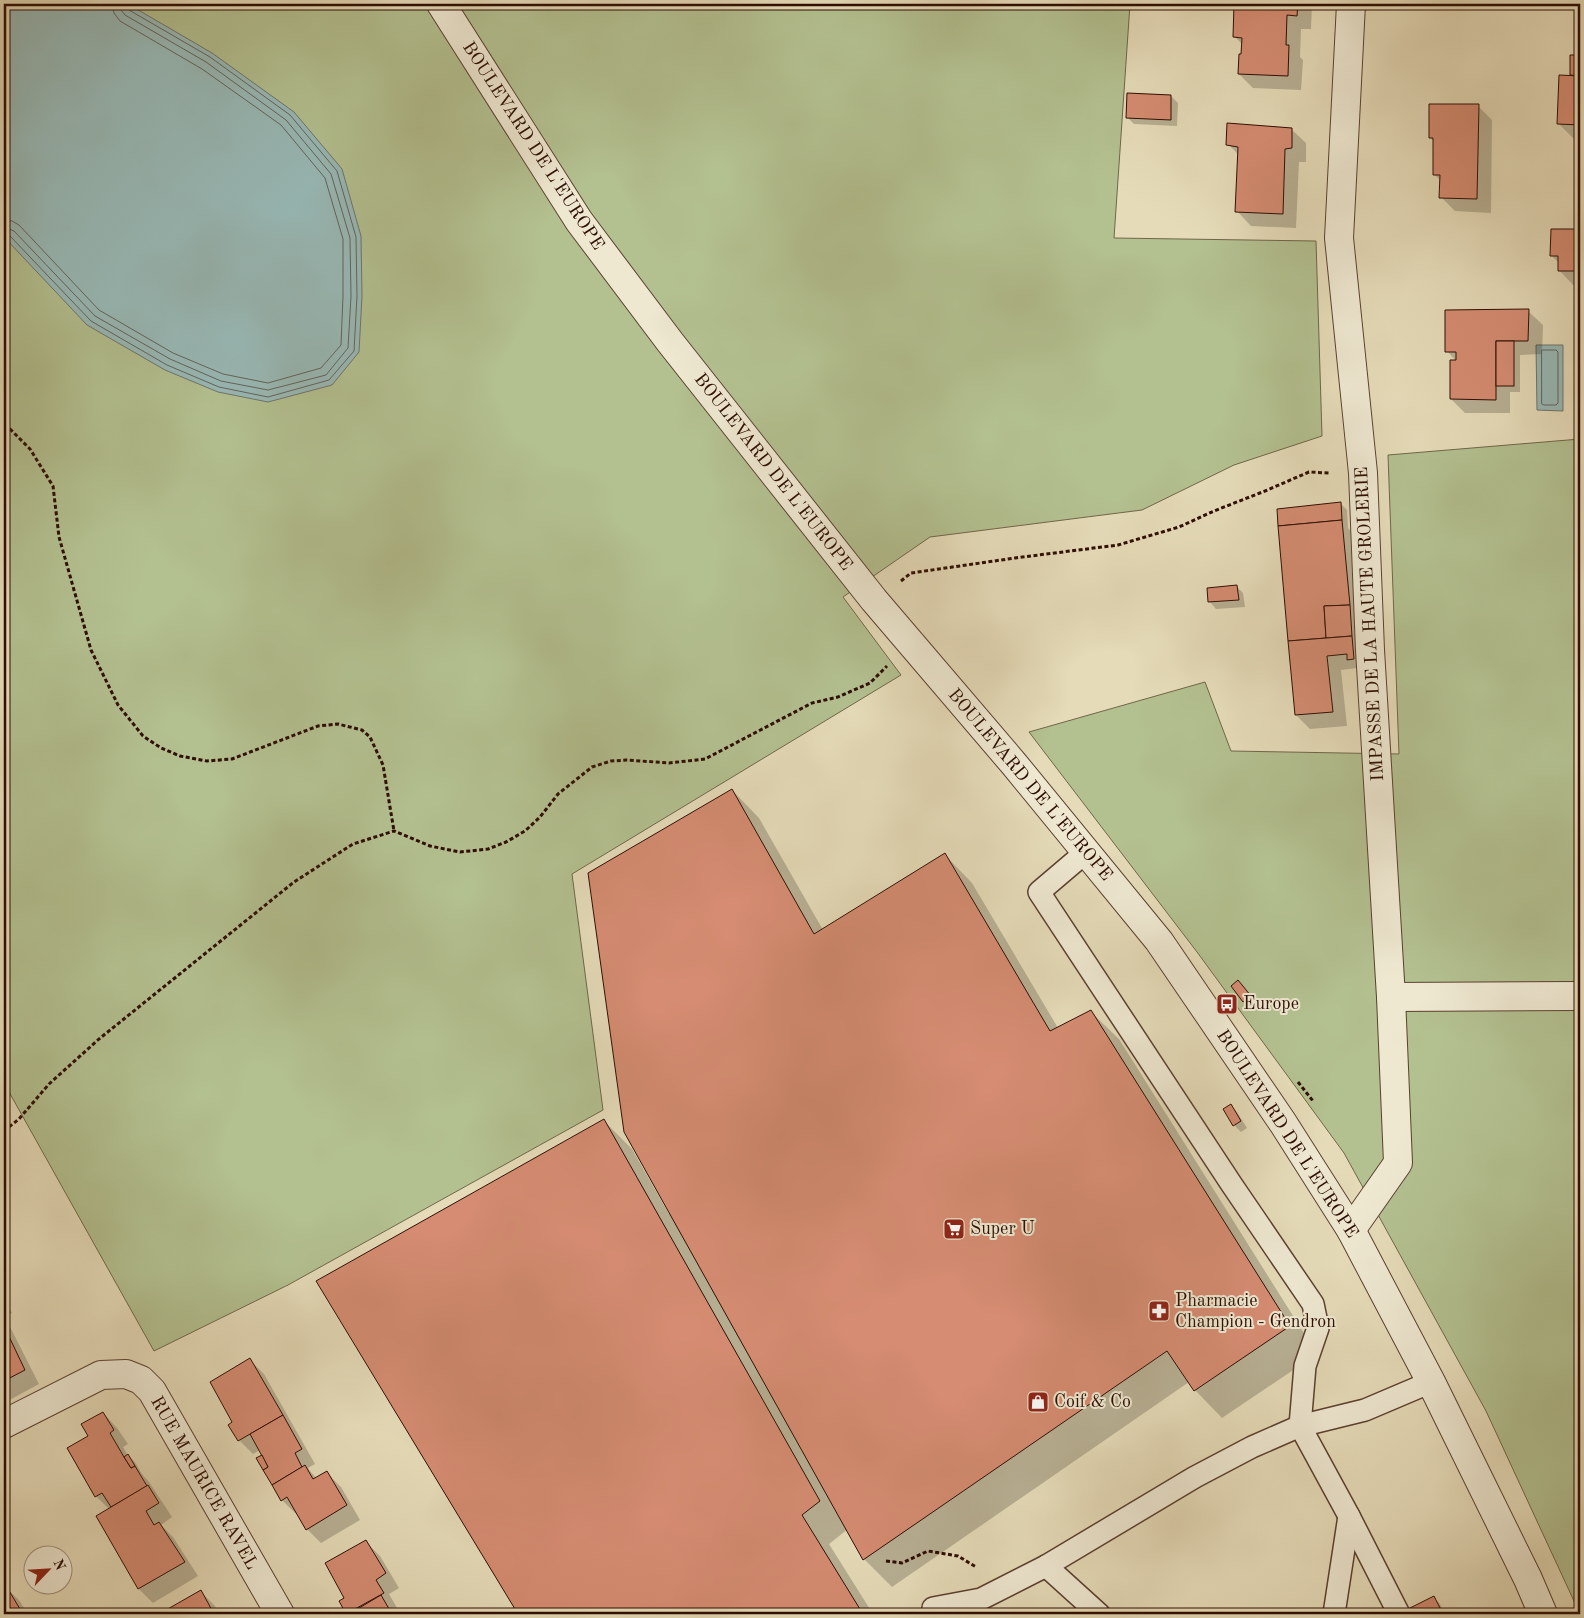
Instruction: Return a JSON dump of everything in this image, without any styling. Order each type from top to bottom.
[{"type":"street","name":"BOULEVARD DE L'EUROPE","points":[[441,4],[579,221],[670,342],[874,600],[1014,764],[1159,941],[1283,1123],[1351,1230],[1431,1382],[1528,1579],[1542,1614]]},
{"type":"street","name":"IMPASSE DE LA HAUTE GROLERIE","points":[[1351,1230],[1398,1163],[1391,997],[1370,650],[1363,473],[1340,238],[1352,4]]},
{"type":"street","points":[[1391,997],[1580,996]]},
{"type":"street","name":"RUE MAURICE RAVEL","points":[[4,1424],[101,1375],[126,1374],[141,1380],[152,1391],[280,1614]]},
{"type":"lane","points":[[1086,852],[1039,892],[1232,1185],[1313,1304],[1318,1328],[1305,1366],[1300,1426],[1399,1614]]},
{"type":"lane","points":[[933,1608],[981,1599],[1046,1566],[1195,1477],[1252,1446],[1300,1426],[1365,1410],[1431,1382]]},
{"type":"lane","points":[[1334,1614],[1349,1516]]},
{"type":"lane","points":[[1046,1566],[1099,1614]]},
{"type":"path","points":[[4,426],[10,428],[30,449],[53,486],[60,537],[91,650],[118,705],[143,736],[160,748],[180,756],[207,761],[232,759],[318,726],[338,724],[362,730],[370,737],[383,765],[394,831]]},
{"type":"path","points":[[874,600],[911,573],[1118,545],[1179,528],[1214,510],[1264,492],[1309,472],[1363,473]]},
{"type":"path","points":[[4,1131],[18,1119],[49,1084],[98,1039],[294,882],[353,844],[394,831],[430,846],[460,852],[488,850],[506,842],[524,830],[540,817],[558,794],[592,767],[611,761],[627,760],[669,764],[704,759],[739,742],[762,727],[812,703],[838,697],[870,683],[910,643]]},
{"type":"green space","points":[[4,4],[1130,4],[1114,238],[1316,241],[1322,436],[1234,465],[1142,510],[930,537],[843,597],[901,675],[572,874],[603,1110],[288,1285],[154,1351],[4,1083]]},
{"type":"green space","points":[[1580,439],[1580,1614],[1486,1411],[1344,1153],[1197,952],[1029,732],[1205,682],[1231,751],[1399,754],[1388,455]]},
{"type":"water","points":[[128,4],[212,53],[294,112],[342,169],[361,236],[362,296],[359,352],[332,385],[268,402],[218,392],[165,370],[87,325],[4,237],[4,5]]},
{"type":"water","points":[[1536,345],[1563,345],[1563,411],[1537,410]]},
{"type":"building","points":[[1234,4],[1298,4],[1297,16],[1287,15],[1286,45],[1289,45],[1288,76],[1238,74],[1242,38],[1233,37]]},
{"type":"building","points":[[1570,55],[1580,55],[1580,76],[1570,75]]},
{"type":"building","points":[[1559,75],[1580,76],[1580,125],[1557,124]]},
{"type":"building","points":[[1127,93],[1171,95],[1171,120],[1126,118]]},
{"type":"building","points":[[1429,104],[1479,104],[1477,199],[1439,198],[1440,175],[1433,175],[1433,138],[1429,138]]},
{"type":"building","points":[[1227,123],[1292,128],[1292,148],[1285,149],[1283,214],[1235,212],[1238,147],[1226,145]]},
{"type":"building","points":[[1551,229],[1580,229],[1580,271],[1558,271],[1558,256],[1550,256]]},
{"type":"building","points":[[1529,309],[1528,341],[1496,341],[1496,400],[1450,399],[1450,360],[1456,360],[1456,352],[1445,352],[1445,310]]},
{"type":"building","points":[[1496,341],[1514,341],[1514,386],[1496,386]]},
{"type":"building","points":[[1341,502],[1342,520],[1278,526],[1277,509]]},
{"type":"building","points":[[1342,520],[1350,605],[1324,606],[1326,638],[1288,641],[1278,526]]},
{"type":"building","points":[[1237,585],[1239,600],[1208,602],[1207,588]]},
{"type":"building","points":[[1350,605],[1352,636],[1326,638],[1324,606]]},
{"type":"building","points":[[1352,636],[1354,659],[1347,660],[1347,654],[1327,656],[1333,712],[1295,715],[1288,641]]},
{"type":"building","name":"Super U","points":[[732,789],[814,934],[945,853],[1050,1031],[1091,1010],[1290,1326],[1194,1391],[1167,1351],[863,1560],[624,1132],[588,873]]},
{"type":"building","points":[[1238,980],[1251,996],[1243,1002],[1231,986]]},
{"type":"building","points":[[1231,1104],[1241,1121],[1233,1126],[1223,1109]]},
{"type":"building","points":[[604,1119],[820,1501],[802,1515],[863,1614],[518,1614],[316,1281]]},
{"type":"building","points":[[4,1326],[25,1370],[4,1381]]},
{"type":"building","points":[[250,1358],[283,1415],[238,1441],[228,1425],[232,1422],[210,1382]]},
{"type":"building","points":[[103,1412],[114,1430],[110,1433],[124,1457],[131,1468],[135,1466],[147,1486],[111,1507],[102,1493],[95,1497],[67,1448],[88,1436],[81,1424]]},
{"type":"building","points":[[283,1415],[302,1449],[295,1453],[302,1467],[272,1485],[263,1470],[268,1467],[250,1434]]},
{"type":"building","points":[[128,1454],[135,1466],[131,1468],[124,1457]]},
{"type":"building","points":[[262,1455],[268,1467],[263,1470],[256,1458]]},
{"type":"building","points":[[305,1465],[313,1479],[327,1471],[347,1505],[306,1530],[287,1497],[281,1501],[272,1485]]},
{"type":"building","points":[[148,1485],[159,1503],[146,1511],[154,1525],[159,1522],[185,1562],[138,1589],[96,1516]]},
{"type":"building","points":[[366,1540],[386,1573],[376,1580],[384,1593],[346,1614],[339,1601],[344,1598],[325,1563]]},
{"type":"building","points":[[5,1584],[23,1614],[4,1614]]},
{"type":"building","points":[[201,1590],[214,1614],[159,1614]]},
{"type":"building","points":[[381,1595],[392,1614],[349,1614]]},
{"type":"building","points":[[1434,1596],[1443,1614],[1398,1614]]},
{"type":"place","name":"Europe","points":[[1227,1004]]},
{"type":"place","name":"Super U","points":[[954,1229]]},
{"type":"place","name":"Pharmacie Champion - Gendron","points":[[1159,1311]]},
{"type":"place","name":"Coif & Co","points":[[1038,1402]]}]
